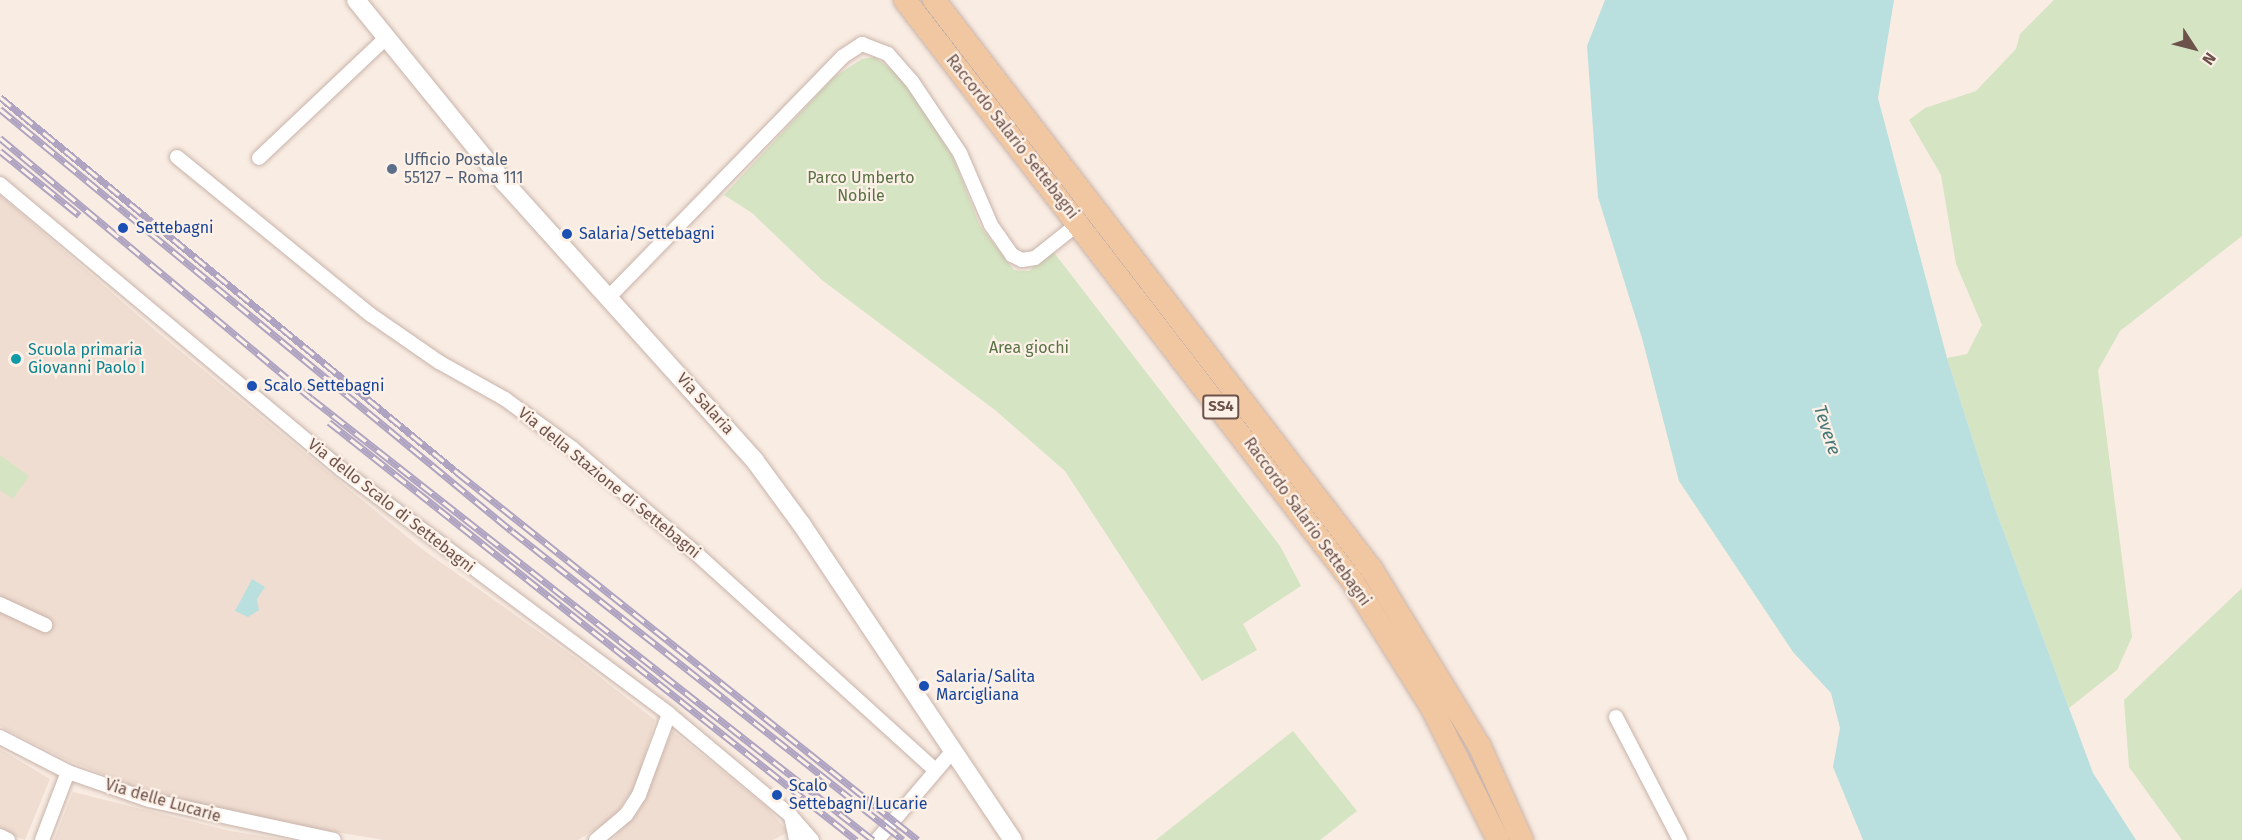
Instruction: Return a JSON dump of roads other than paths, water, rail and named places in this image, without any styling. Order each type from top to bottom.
[{"type":"main road","name":"Raccordo Salario Settebagni","points":[[905,0],[1079,223],[1353,582],[1432,708],[1498,840]]},
{"type":"main road","name":"Raccordo Salario Settebagni","points":[[934,0],[948,11],[1372,570],[1475,738],[1521,840]]},
{"type":"street","name":"Via Salaria","points":[[356,0],[504,182],[779,492],[1013,840]]},
{"type":"street","points":[[259,158],[386,38]]},
{"type":"street","points":[[608,298],[842,57],[862,44],[873,45],[888,54],[911,80],[960,153],[996,234],[1012,255],[1022,260],[1035,258],[1079,223]]},
{"type":"street","name":"Via della Stazione di Settebagni","points":[[177,157],[371,315],[439,362],[505,399],[572,448],[698,555],[935,770]]},
{"type":"street","name":"Via dello Scalo di Settebagni","points":[[0,184],[342,470],[669,714],[791,816],[812,840]]},
{"type":"street","points":[[0,604],[45,625]]},
{"type":"street","points":[[596,840],[626,815],[636,800],[669,714]]},
{"type":"street","points":[[1616,717],[1680,840]]},
{"type":"street","name":"Via delle Lucarie","points":[[0,737],[68,772],[149,801],[334,840]]},
{"type":"street","points":[[877,840],[952,752]]},
{"type":"street","points":[[42,840],[68,772]]},
{"type":"street","points":[[791,816],[796,840]]},
{"type":"street","points":[[0,836],[8,840]]},
{"type":"water","name":"Tevere","points":[[1605,0],[1894,0],[1878,98],[1947,358],[1992,500],[2093,773],[2136,840],[1863,840],[1833,767],[1840,728],[1831,693],[1793,652],[1679,481],[1642,338],[1598,197],[1587,46]]},
{"type":"water","points":[[252,579],[265,587],[257,599],[259,610],[248,617],[235,611]]},
{"type":"railway","points":[[0,97],[458,473],[918,840]]},
{"type":"railway","points":[[0,109],[512,531],[903,840]]},
{"type":"railway","points":[[0,138],[311,398],[873,840]]},
{"type":"railway","points":[[0,151],[79,215]]},
{"type":"railway","points":[[329,422],[856,840]]},
{"type":"place","name":"Ufficio Postale 55127 – Roma 111","points":[[392,169]]},
{"type":"place","name":"Settebagni","points":[[123,228]]},
{"type":"place","name":"Salaria/Settebagni","points":[[567,234]]},
{"type":"place","name":"Scuola primaria Giovanni Paolo I","points":[[16,359]]},
{"type":"place","name":"Scalo Settebagni","points":[[252,386]]},
{"type":"place","name":"Salaria/Salita Marcigliana","points":[[924,686]]},
{"type":"place","name":"Scalo Settebagni/Lucarie","points":[[777,795]]},
{"type":"park label","name":"Parco Umberto Nobile","points":[[861,187]]},
{"type":"park label","name":"Area giochi","points":[[1029,348]]}]
